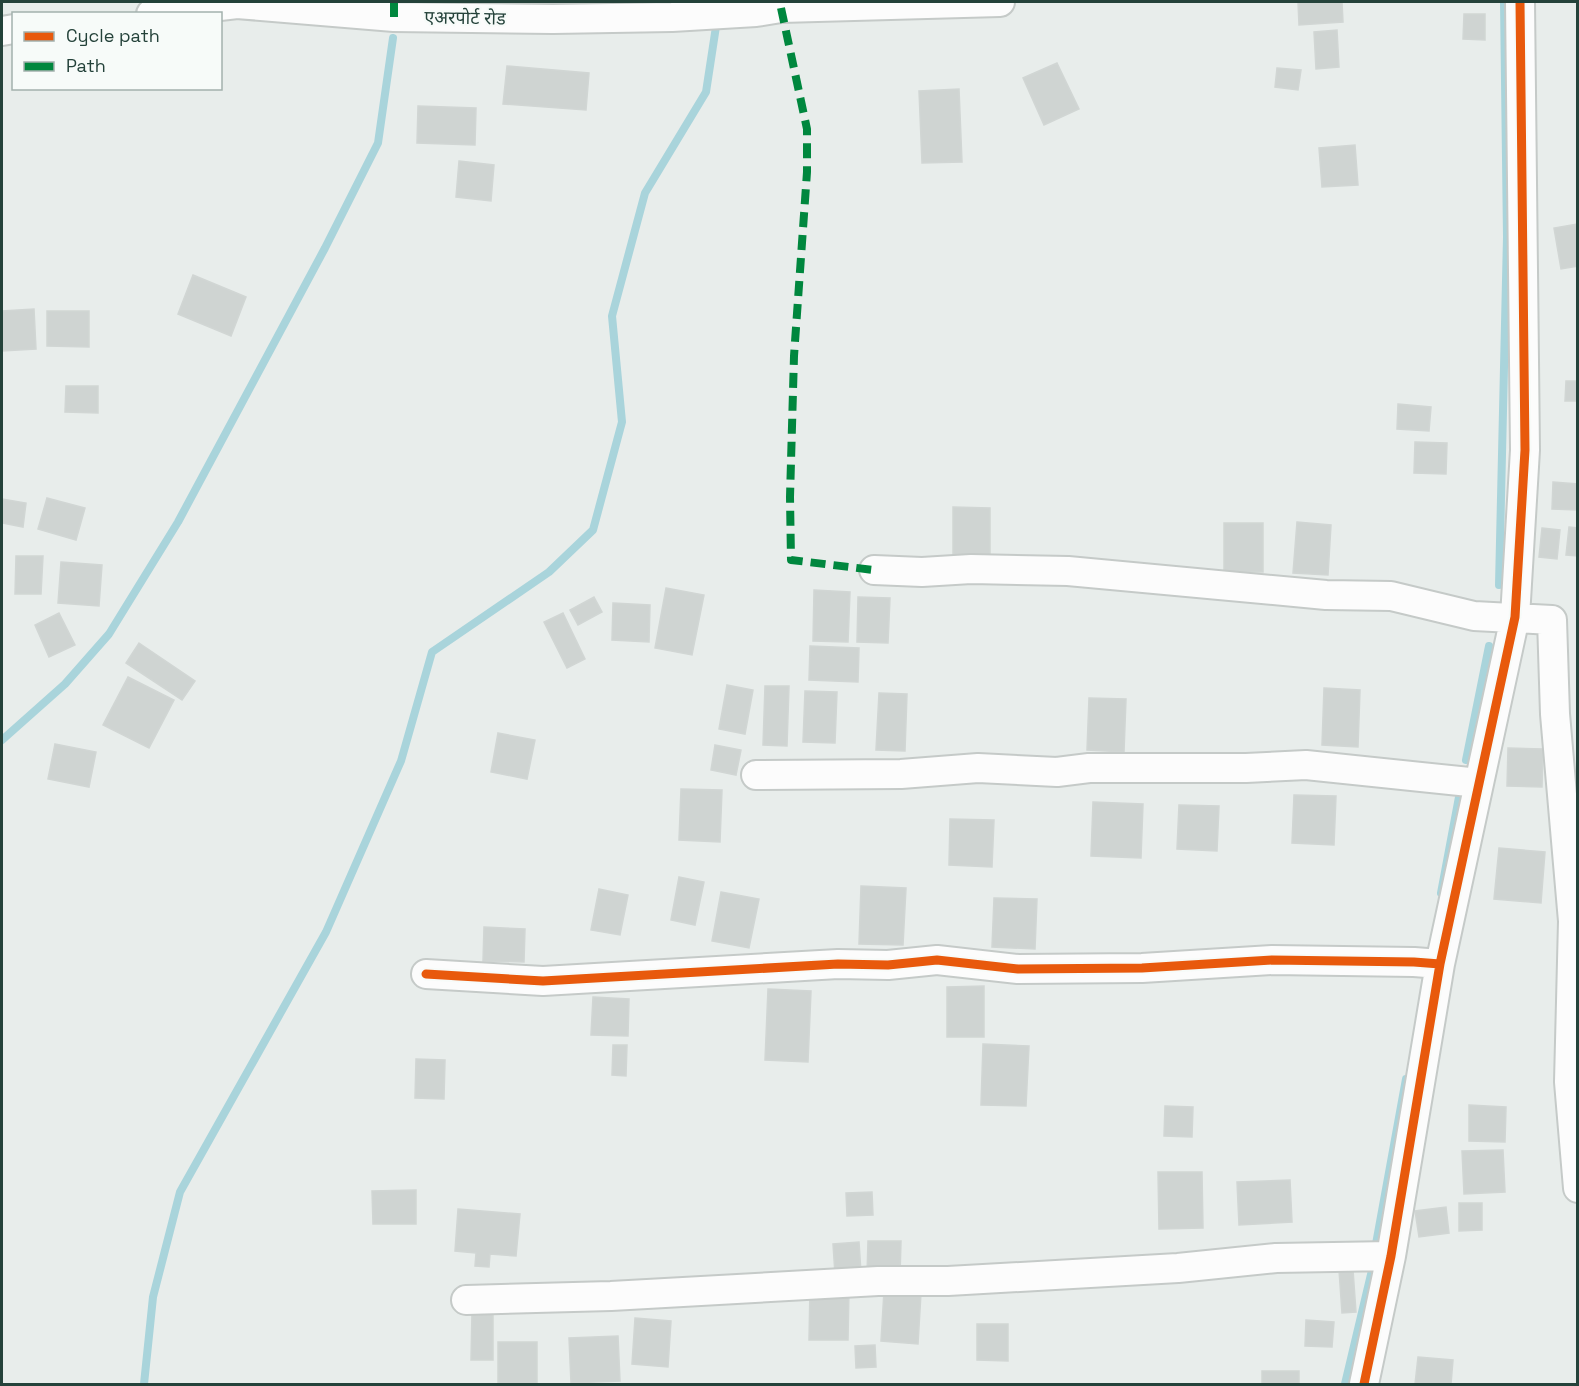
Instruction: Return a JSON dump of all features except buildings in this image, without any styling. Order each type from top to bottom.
[{"type":"street","name":"एअरपोर्ट रोड","points":[[168,12],[237,4],[394,17],[553,20],[672,17],[756,12],[781,8],[1000,2]]},
{"type":"street","points":[[1364,1384],[1391,1256],[1440,964],[1515,617],[1525,450],[1520,2]]},
{"type":"street","points":[[874,570],[1068,571],[1326,595],[1391,597],[1474,616],[1552,620],[1555,714],[1573,921],[1569,1082],[1578,1188]]},
{"type":"street","points":[[756,775],[901,774],[978,768],[1058,772],[1089,768],[1246,768],[1306,765],[1479,783]]},
{"type":"street","points":[[426,974],[543,981],[838,964],[888,965],[937,960],[1018,969],[1142,968],[1272,960],[1440,964]]},
{"type":"street","points":[[466,1300],[611,1296],[878,1281],[948,1281],[1178,1268],[1275,1258],[1391,1256]]},
{"type":"waterway","points":[[1499,585],[1507,237],[1504,2]]},
{"type":"waterway","points":[[144,1384],[153,1297],[180,1192],[326,932],[401,761],[432,652],[549,572],[593,530],[622,422],[612,316],[645,193],[706,92],[717,20]]},
{"type":"waterway","points":[[2,740],[65,684],[109,634],[178,522],[325,248],[378,143],[393,38]]},
{"type":"waterway","points":[[1466,760],[1489,646]]},
{"type":"waterway","points":[[1441,893],[1459,797]]},
{"type":"waterway","points":[[1376,1244],[1406,1079]]},
{"type":"waterway","points":[[1345,1384],[1373,1266]]},
{"type":"marked path","points":[[394,2],[394,17]]},
{"type":"marked path","points":[[781,8],[807,129],[807,172],[794,356],[790,497],[791,560],[874,570]]},
{"type":"cycle path","points":[[1364,1384],[1391,1256],[1440,964],[1515,617],[1525,450],[1520,2]]},
{"type":"cycle path","points":[[426,974],[543,981],[838,964],[888,965],[937,960],[1018,969],[1142,968],[1272,960],[1440,964]]}]
